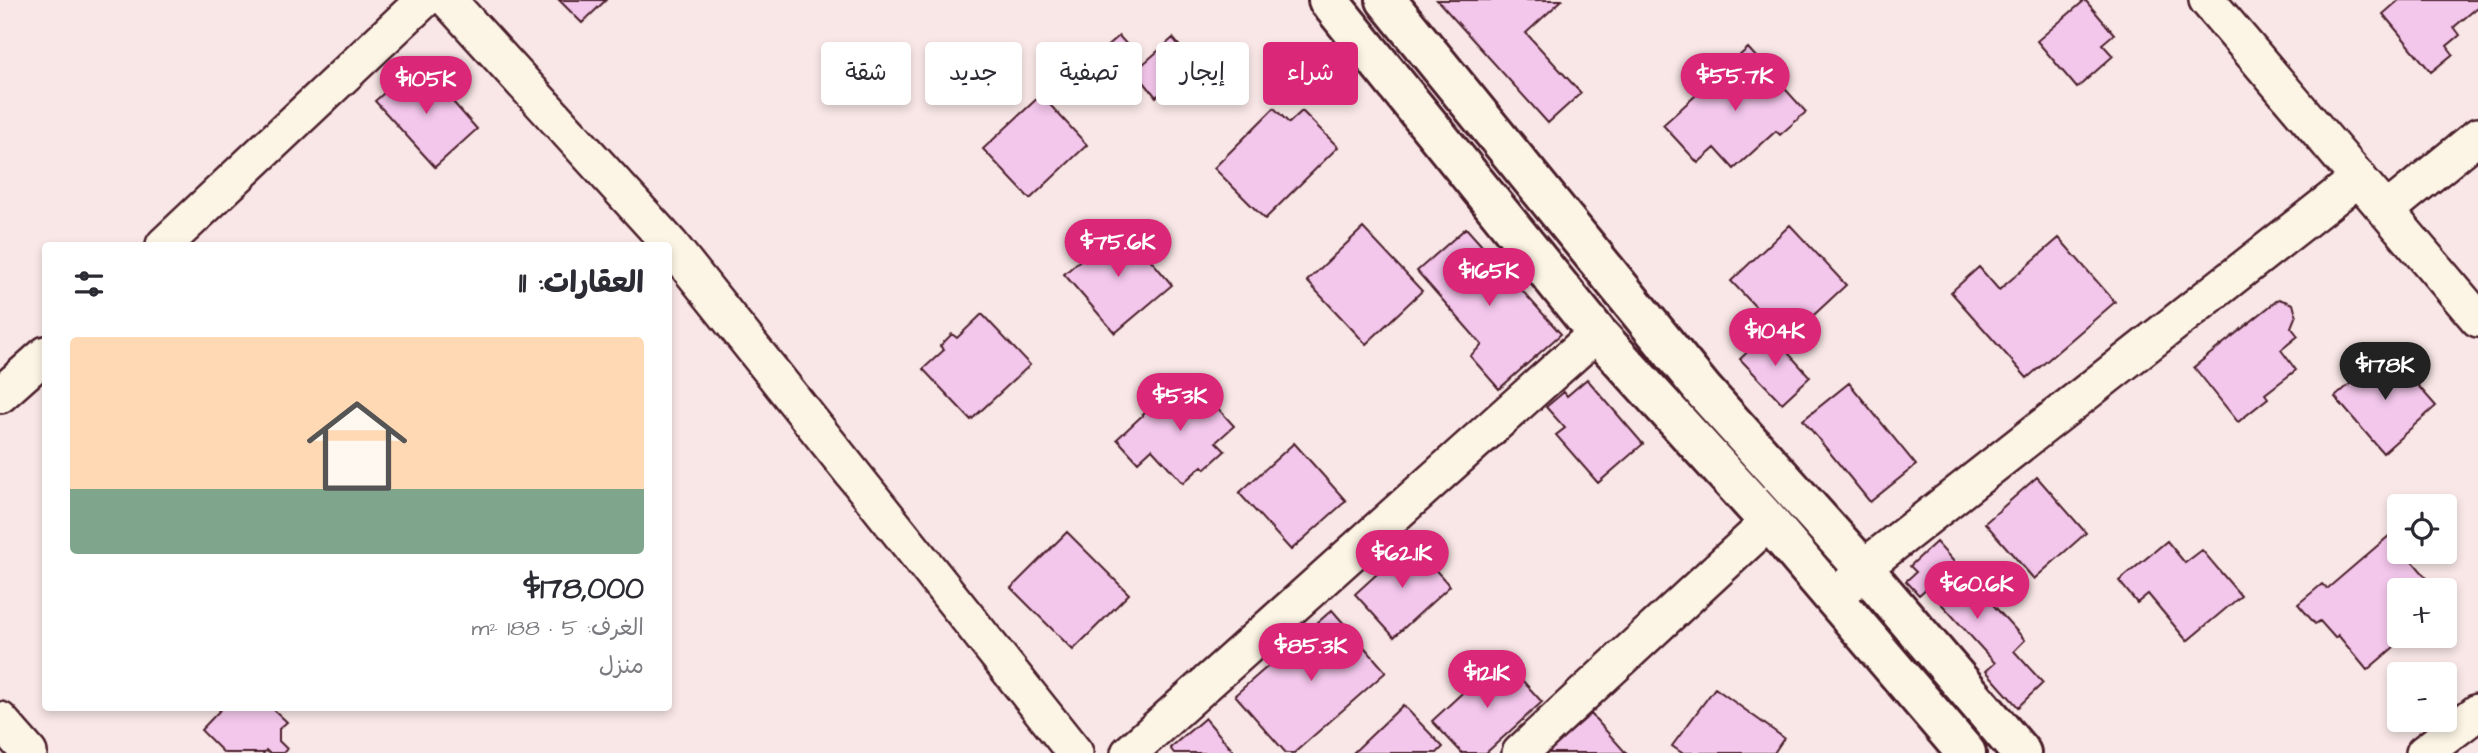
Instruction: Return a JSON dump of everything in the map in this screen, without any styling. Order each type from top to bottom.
[{"type":"street","points":[[167,242],[424,0]]},
{"type":"street","points":[[448,0],[668,242]]},
{"type":"street","points":[[1328,0],[1597,333],[1769,522],[1966,753]]},
{"type":"street","points":[[1385,0],[1703,390],[1863,568],[2021,753]]},
{"type":"street","points":[[2207,0],[2478,319]]},
{"type":"street","points":[[2386,211],[2478,136]]},
{"type":"street","points":[[1835,601],[1863,568],[2359,178]]},
{"type":"street","points":[[672,247],[1075,753]]},
{"type":"street","points":[[1129,753],[1597,333]]},
{"type":"street","points":[[0,396],[42,358]]},
{"type":"street","points":[[1520,753],[1769,522]]},
{"type":"street","points":[[2424,753],[2478,712]]},
{"type":"street","points":[[0,720],[29,753]]},
{"type":"building","points":[[559,0],[606,0],[582,23]]},
{"type":"building","points":[[1437,0],[1562,0],[1526,33],[1581,93],[1548,123]]},
{"type":"building","points":[[2085,0],[2114,34],[2102,44],[2113,56],[2077,88],[2037,41]]},
{"type":"building","points":[[2399,0],[2478,0],[2478,7],[2454,27],[2460,35],[2447,46],[2453,54],[2431,72],[2383,14]]},
{"type":"building","points":[[1119,36],[1124,42],[1112,42]]},
{"type":"building","points":[[1748,48],[1806,112],[1780,135],[1776,131],[1734,169],[1715,148],[1698,163],[1663,125]]},
{"type":"building","points":[[1156,53],[1156,97],[1142,80],[1142,65]]},
{"type":"building","points":[[410,70],[421,82],[429,75],[477,129],[435,167],[375,101]]},
{"type":"building","points":[[1036,100],[1036,105],[1050,105],[1087,145],[1030,199],[983,149]]},
{"type":"building","points":[[1274,108],[1289,123],[1302,111],[1338,147],[1265,219],[1214,168]]},
{"type":"building","points":[[1121,225],[1172,285],[1115,333],[1064,274]]},
{"type":"building","points":[[1790,225],[1846,285],[1787,340],[1731,281]]},
{"type":"building","points":[[1363,228],[1422,291],[1366,344],[1307,281]]},
{"type":"building","points":[[1466,228],[1561,334],[1499,389],[1470,356],[1482,345],[1417,271]]},
{"type":"building","points":[[2059,238],[2115,302],[2027,378],[1951,292],[1979,267],[1999,290]]},
{"type":"building","points":[[2279,299],[2293,304],[2296,315],[2291,327],[2298,336],[2281,350],[2296,370],[2265,394],[2268,398],[2238,422],[2194,367]]},
{"type":"building","points":[[982,314],[1030,365],[971,420],[923,369],[944,350],[940,346],[952,334],[957,338]]},
{"type":"building","points":[[1769,332],[1810,377],[1782,403],[1740,359]]},
{"type":"building","points":[[2391,355],[2436,406],[2383,453],[2335,397],[2353,381],[2348,376],[2361,364],[2370,374]]},
{"type":"building","points":[[1587,379],[1643,444],[1598,483],[1556,435],[1565,428],[1546,407],[1564,392],[1567,396]]},
{"type":"building","points":[[1195,383],[1234,426],[1216,442],[1225,451],[1205,469],[1202,466],[1183,483],[1152,449],[1138,462],[1117,439],[1161,398],[1168,406]]},
{"type":"building","points":[[1849,383],[1916,465],[1870,502],[1803,420]]},
{"type":"building","points":[[1294,443],[1346,501],[1291,550],[1239,493]]},
{"type":"building","points":[[2037,477],[2086,533],[2034,579],[1985,523]]},
{"type":"building","points":[[1067,532],[1129,594],[1073,650],[1011,588]]},
{"type":"building","points":[[2387,538],[2387,564],[2415,564],[2427,578],[2387,578],[2387,648],[2393,648],[2367,670],[2338,635],[2335,638],[2320,621],[2315,624],[2298,604],[2322,584],[2327,589]]},
{"type":"building","points":[[2167,541],[2185,563],[2202,550],[2241,596],[2187,641],[2148,594],[2137,603],[2119,581]]},
{"type":"building","points":[[1936,542],[2025,640],[2014,651],[2043,683],[2018,707],[1986,671],[1995,663],[1927,588],[1919,595],[1906,581],[1916,572],[1910,566]]},
{"type":"building","points":[[1411,543],[1450,586],[1394,637],[1355,594]]},
{"type":"building","points":[[1332,610],[1386,672],[1294,753],[1286,753],[1235,695]]},
{"type":"building","points":[[1501,657],[1542,702],[1486,753],[1462,753],[1432,721]]},
{"type":"building","points":[[1715,688],[1784,738],[1774,753],[1682,753],[1672,746]]},
{"type":"building","points":[[1403,705],[1443,747],[1437,753],[1353,753]]},
{"type":"building","points":[[219,711],[275,711],[287,722],[279,729],[279,741],[287,749],[283,753],[269,753],[266,750],[264,753],[224,753],[201,730]]},
{"type":"building","points":[[1591,714],[1626,753],[1546,753]]},
{"type":"building","points":[[1205,718],[1235,753],[1174,753],[1170,748]]}]
